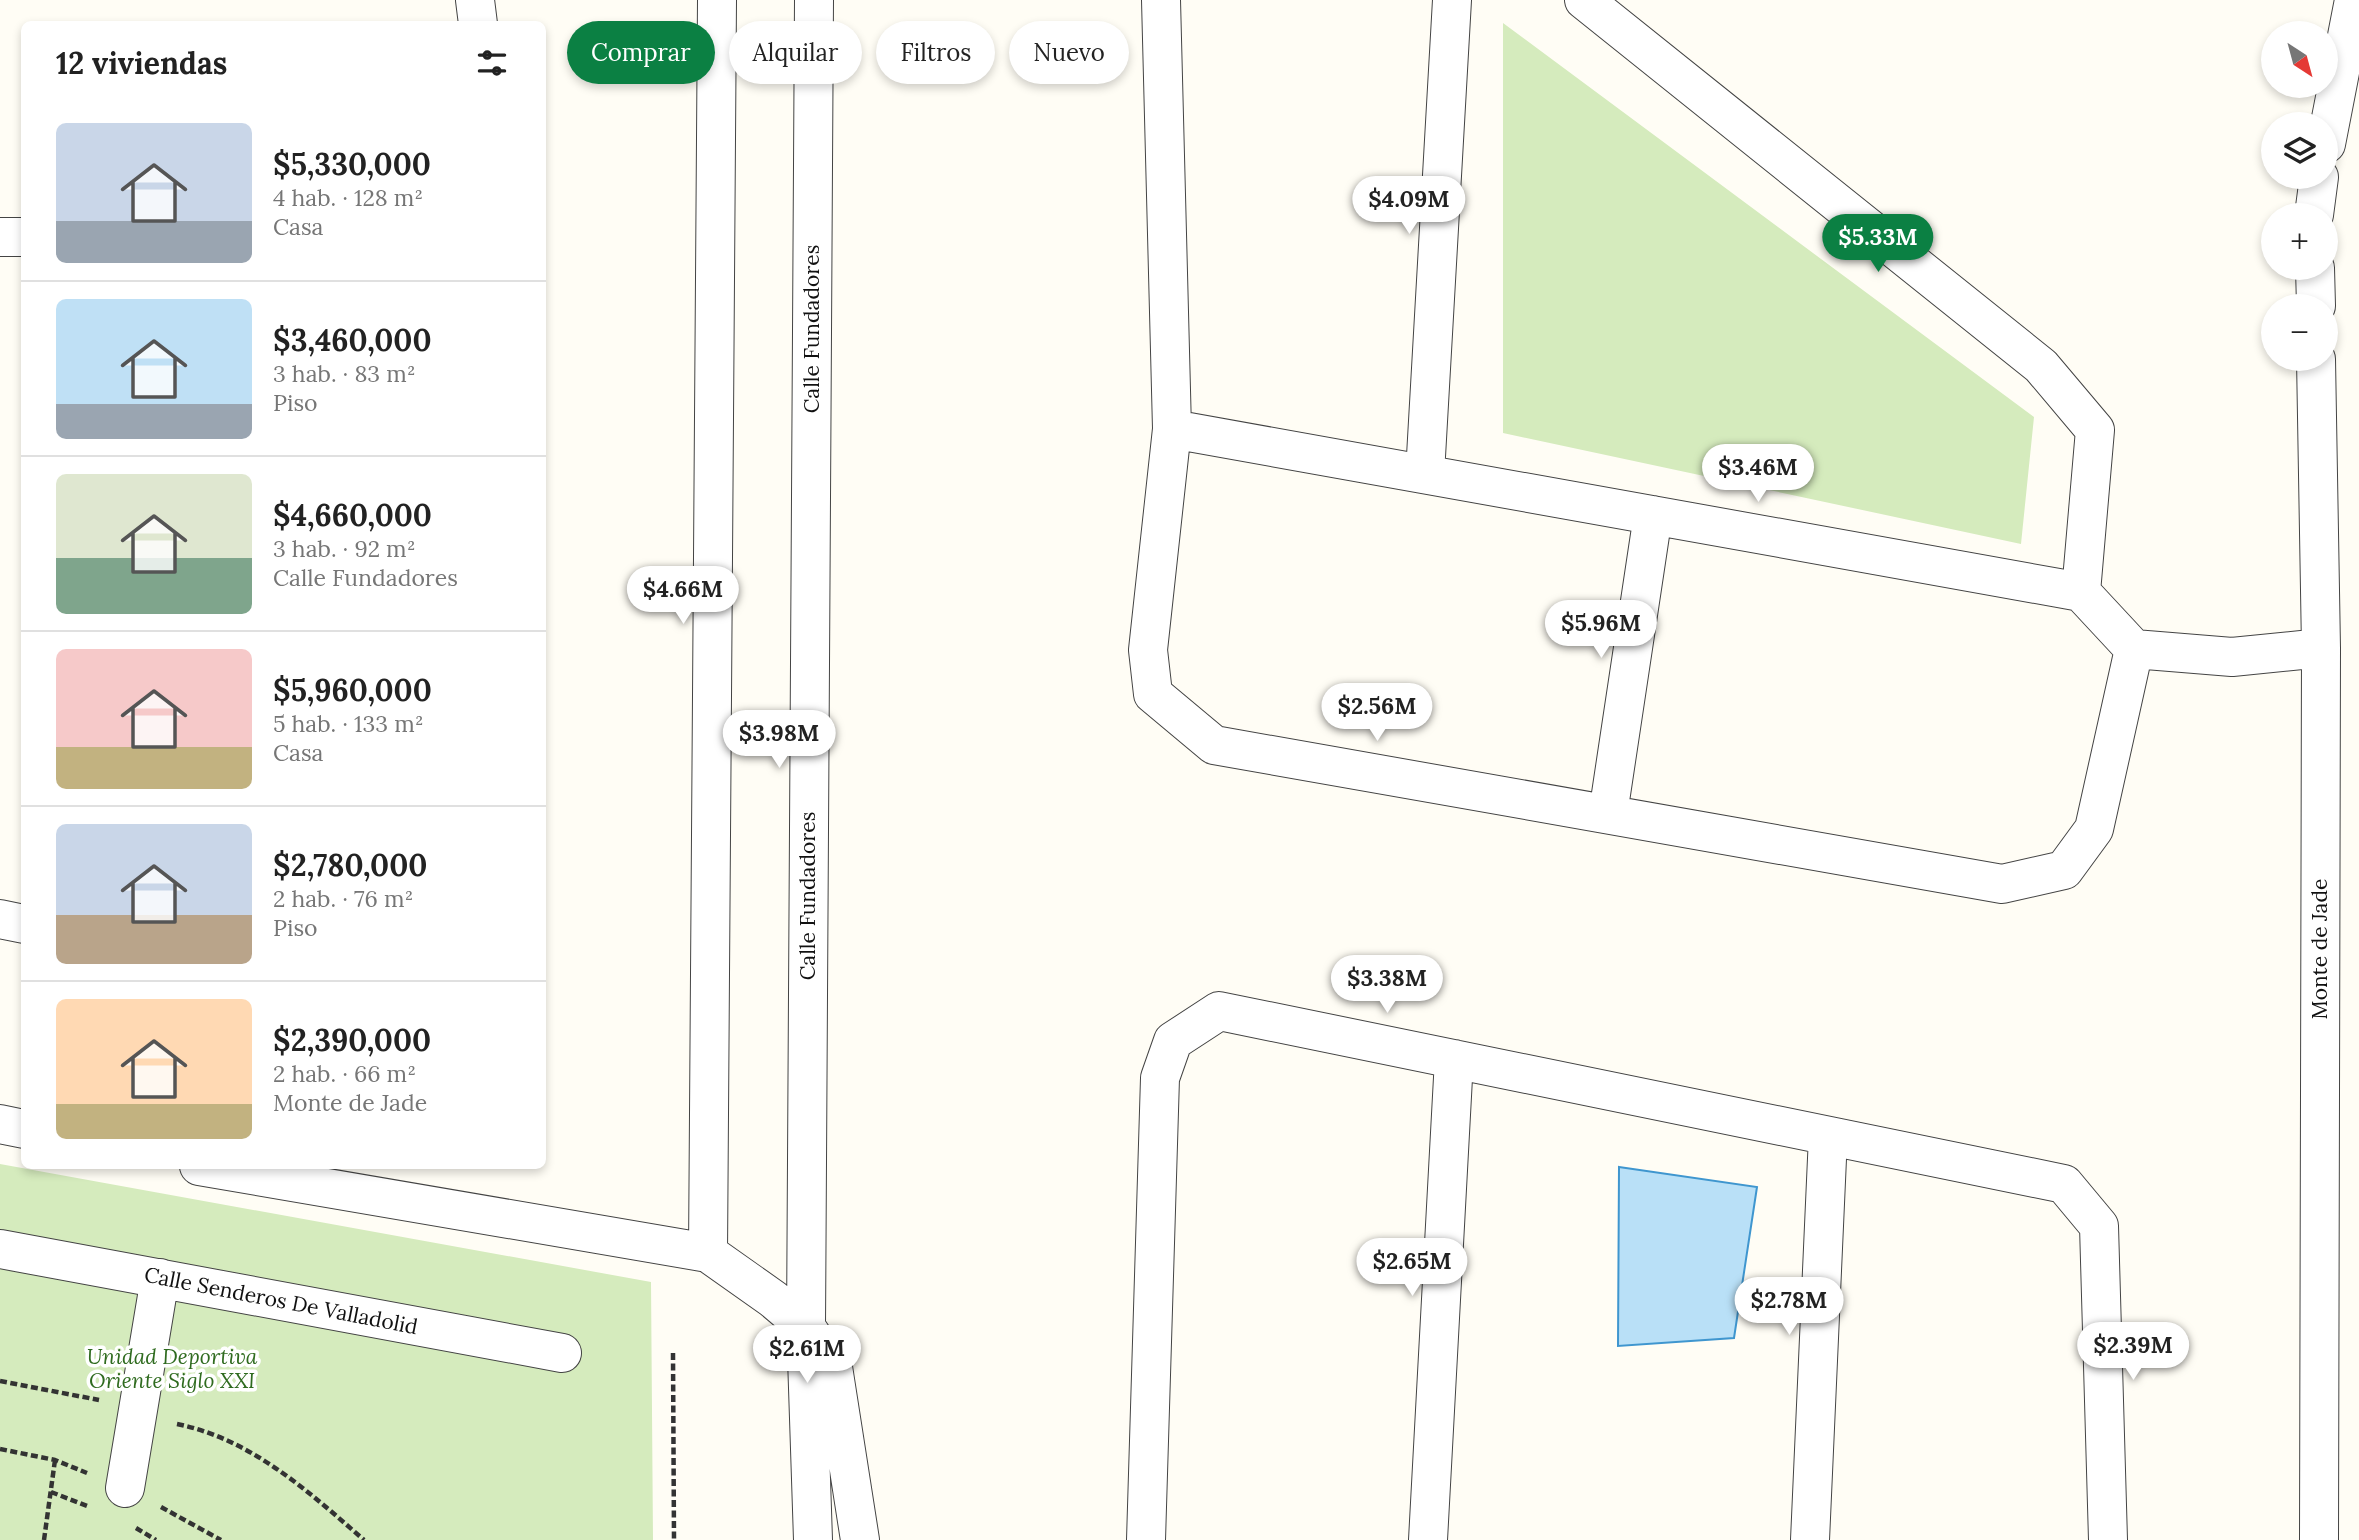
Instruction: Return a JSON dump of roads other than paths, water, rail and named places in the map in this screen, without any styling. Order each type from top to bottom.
[{"type":"street","points":[[475,0],[478,21]]},
{"type":"street","points":[[708,1253],[717,0]]},
{"type":"street","name":"Calle Fundadores","points":[[813,1540],[806,1327],[814,0]]},
{"type":"street","points":[[1161,0],[1172,429],[1148,649],[1153,694],[1214,745],[2002,884],[2064,870],[2094,829],[2134,649]]},
{"type":"street","points":[[1425,474],[1451,0]]},
{"type":"street","points":[[1584,0],[2041,366],[2086,419],[2095,430],[2081,592]]},
{"type":"street","points":[[2332,112],[2354,0]]},
{"type":"street","points":[[0,237],[21,237]]},
{"type":"street","name":"Monte de Jade","points":[[2316,371],[2321,648],[2319,1540]]},
{"type":"street","points":[[1172,429],[2081,592],[2134,649],[2232,657],[2321,648]]},
{"type":"street","points":[[1608,814],[1653,515]]},
{"type":"street","points":[[0,919],[21,923]]},
{"type":"street","points":[[1146,1540],[1160,1078],[1174,1041],[1219,1011],[2064,1184],[2099,1226],[2108,1540]]},
{"type":"street","points":[[1428,1540],[1454,1059]]},
{"type":"street","points":[[0,1124],[21,1128]]},
{"type":"street","points":[[1810,1540],[1828,1136]]},
{"type":"street","points":[[234,1169],[269,1172],[708,1253],[773,1299],[806,1327],[834,1367],[860,1540]]},
{"type":"street","name":"Calle Senderos De Valladolid","points":[[0,1249],[562,1353]]},
{"type":"street","points":[[125,1488],[160,1278]]},
{"type":"water","points":[[1619,1167],[1757,1187],[1734,1338],[1618,1346]]},
{"type":"park label","name":"Unidad Deportiva Oriente Siglo XXI","points":[[172,1369]]}]
